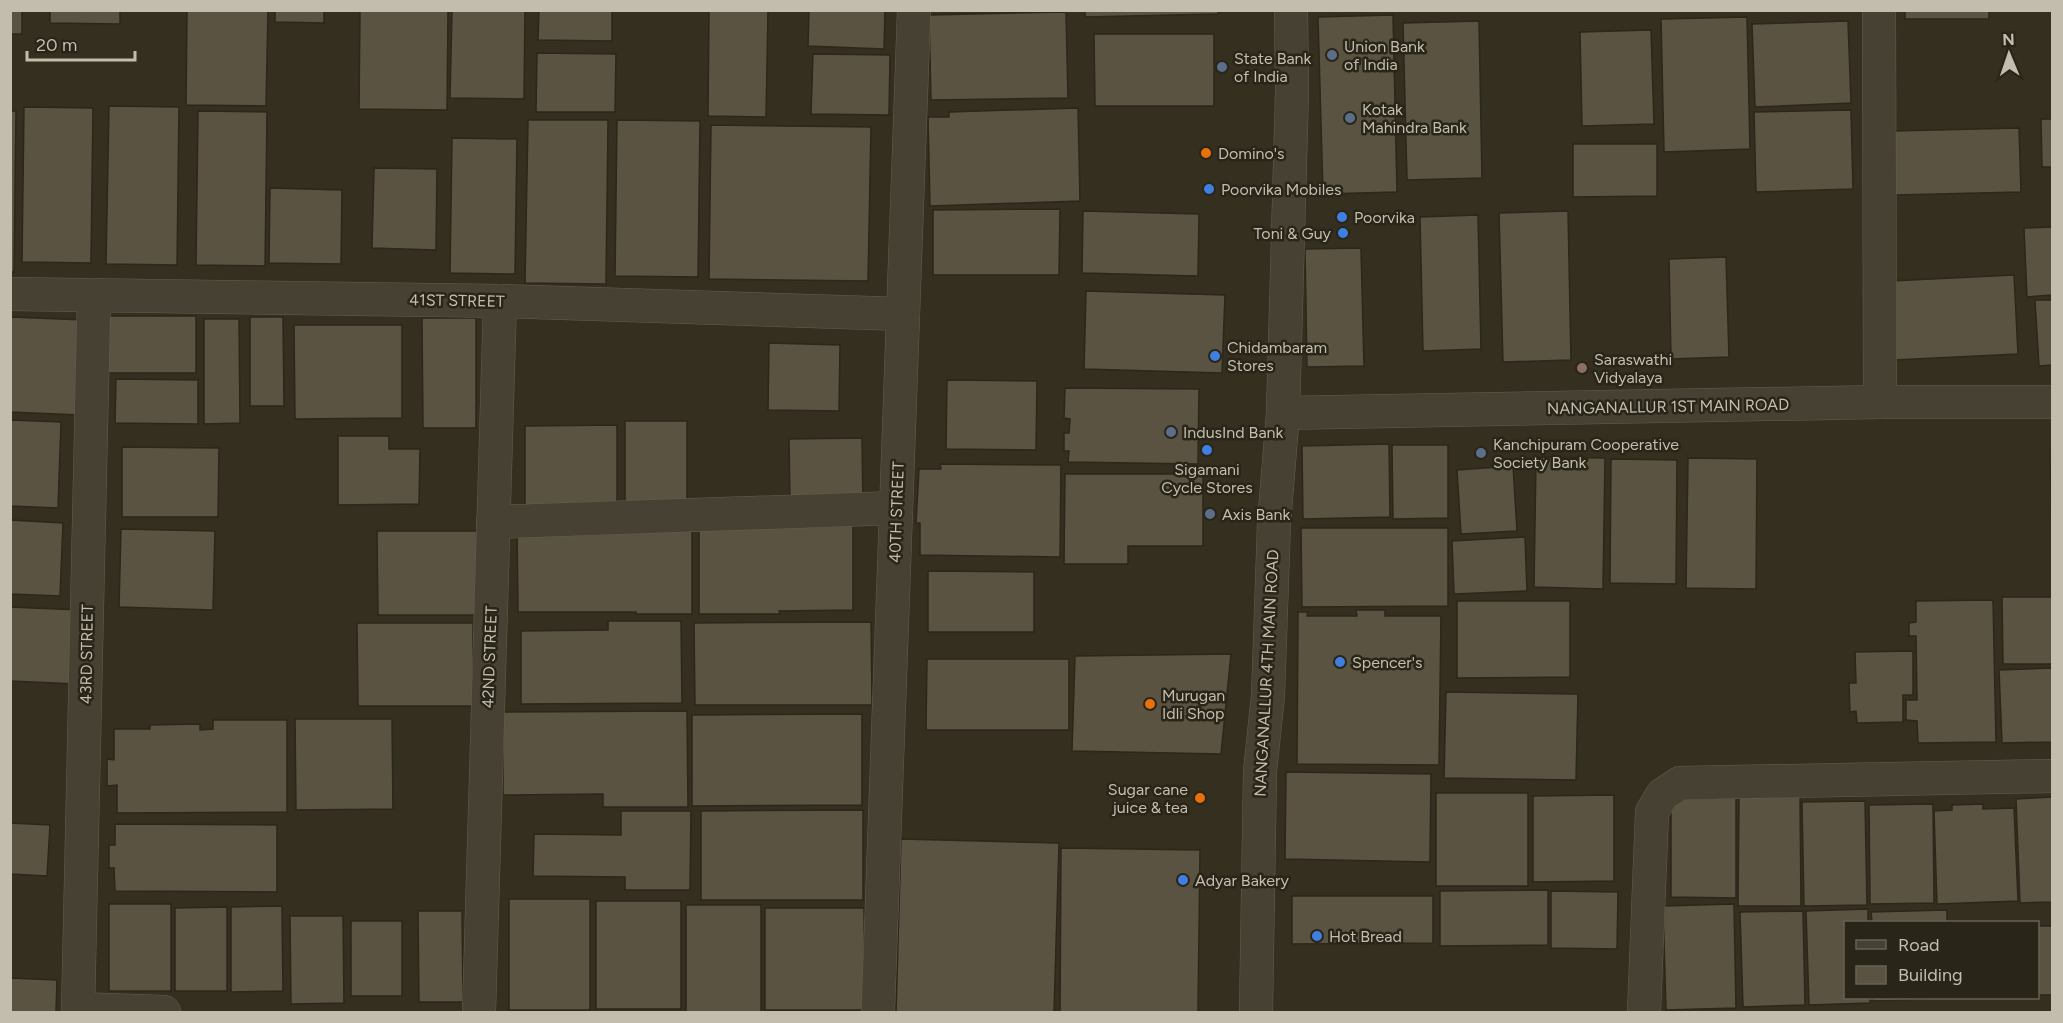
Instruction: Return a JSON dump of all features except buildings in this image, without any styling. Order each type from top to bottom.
[{"type":"street","name":"40TH STREET","points":[[878,1012],[914,10]]},
{"type":"street","name":"NANGANALLUR 4TH MAIN ROAD","points":[[1256,1012],[1260,771],[1268,696],[1274,523],[1283,413],[1292,92],[1291,10]]},
{"type":"street","points":[[1879,10],[1880,402]]},
{"type":"street","name":"41ST STREET","points":[[10,294],[500,301],[903,314]]},
{"type":"street","name":"43RD STREET","points":[[78,1011],[94,295]]},
{"type":"street","name":"42ND STREET","points":[[479,1012],[500,301]]},
{"type":"street","name":"NANGANALLUR 1ST MAIN ROAD","points":[[1283,413],[1880,402],[2052,402]]},
{"type":"street","points":[[493,522],[896,508]]},
{"type":"street","points":[[1644,1012],[1652,812],[1662,795],[1680,783],[2052,776]]},
{"type":"street","points":[[78,1011],[164,1012]]},
{"type":"place","name":"Union Bank of India","points":[[1332,55]]},
{"type":"place","name":"State Bank of India","points":[[1222,67]]},
{"type":"place","name":"Kotak Mahindra Bank","points":[[1350,118]]},
{"type":"place","name":"Domino's","points":[[1206,153]]},
{"type":"place","name":"Poorvika Mobiles","points":[[1209,189]]},
{"type":"place","name":"Poorvika","points":[[1342,217]]},
{"type":"place","name":"Toni & Guy","points":[[1343,233]]},
{"type":"place","name":"Chidambaram Stores","points":[[1215,356]]},
{"type":"place","name":"Saraswathi Vidyalaya","points":[[1582,368]]},
{"type":"place","name":"IndusInd Bank","points":[[1171,432]]},
{"type":"place","name":"Sigamani Cycle Stores","points":[[1207,450]]},
{"type":"place","name":"Kanchipuram Cooperative Society Bank","points":[[1481,453]]},
{"type":"place","name":"Axis Bank","points":[[1210,514]]},
{"type":"place","name":"Spencer's","points":[[1340,662]]},
{"type":"place","name":"Murugan Idli Shop","points":[[1150,704]]},
{"type":"place","name":"Sugar cane juice & tea","points":[[1200,798]]},
{"type":"place","name":"Adyar Bakery","points":[[1183,880]]},
{"type":"place","name":"Hot Bread","points":[[1317,936]]}]
